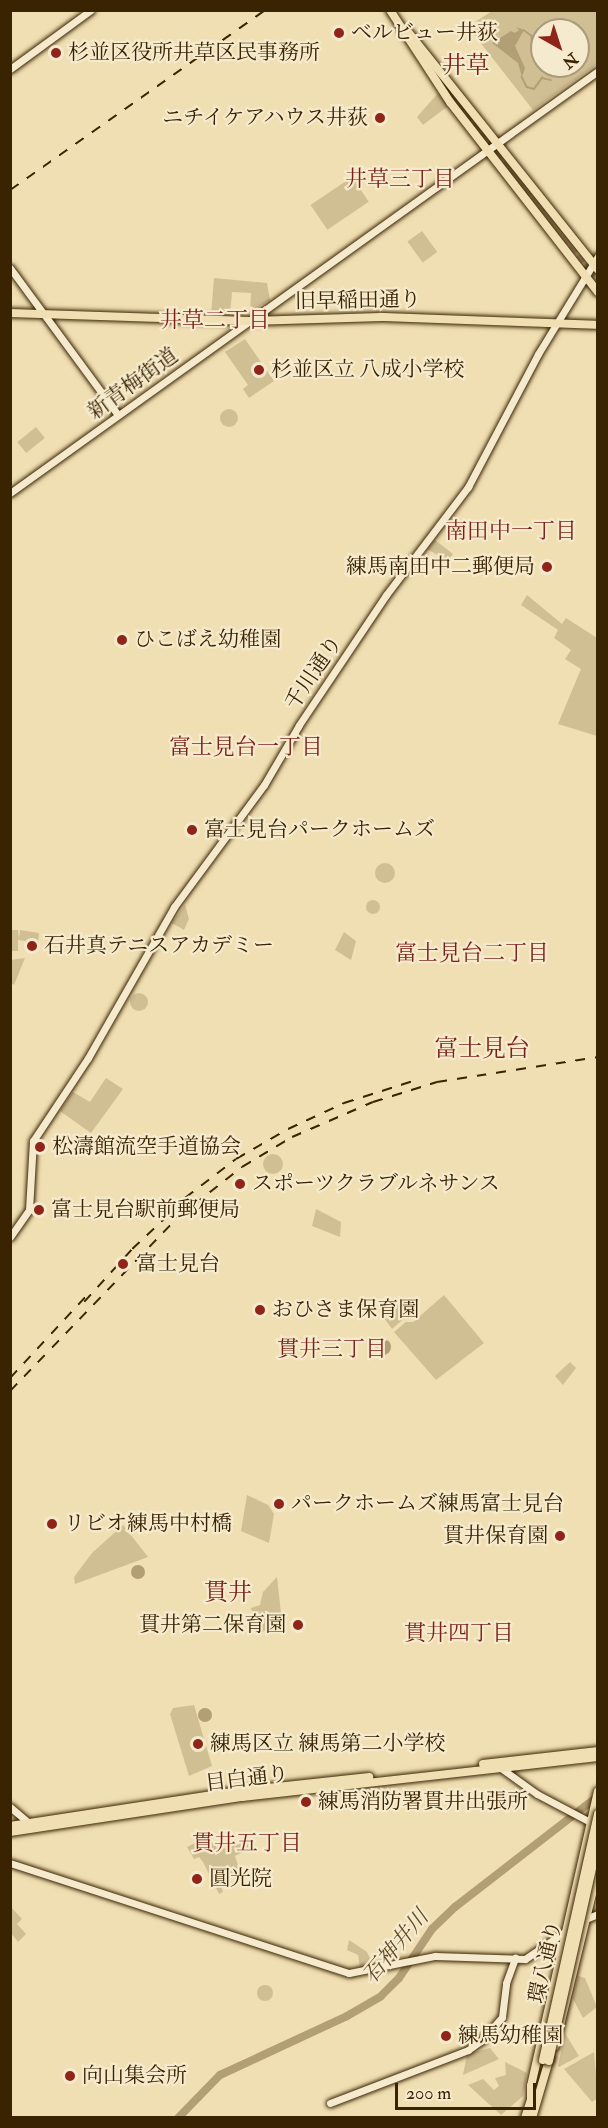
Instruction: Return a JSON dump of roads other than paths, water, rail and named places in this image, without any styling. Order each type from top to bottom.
[{"type":"main road","points":[[10,69],[91,10]]},
{"type":"main road","points":[[390,10],[430,74],[597,292]]},
{"type":"main road","points":[[398,21],[440,67],[595,268]]},
{"type":"main road","points":[[430,74],[434,68],[440,67]]},
{"type":"main road","name":"新青梅街道","points":[[10,493],[597,71]]},
{"type":"main road","points":[[500,167],[503,159],[510,158]]},
{"type":"main road","points":[[569,255],[576,255],[578,246]]},
{"type":"main road","name":"千川通り","points":[[10,1237],[29,1210],[33,1141],[88,1058],[174,907],[264,785],[310,707],[387,596],[461,498],[558,321],[586,277],[595,268],[597,256]]},
{"type":"main road","points":[[10,268],[118,415]]},
{"type":"main road","name":"旧早稲田通り","points":[[10,313],[249,321],[381,317],[558,321],[597,325]]},
{"type":"main road","name":"目白通り","points":[[10,1832],[242,1797],[597,1751]]},
{"type":"main road","name":"目白通り","points":[[10,1826],[240,1791],[597,1757]]},
{"type":"main road","points":[[582,1759],[597,1767]]},
{"type":"main road","points":[[497,1765],[537,1794],[578,1816],[595,1815]]},
{"type":"main road","points":[[531,2101],[566,1931],[595,1815],[597,1792]]},
{"type":"main road","points":[[10,1807],[29,1823]]},
{"type":"main road","name":"環八通り","points":[[525,2118],[546,2061],[595,1815]]},
{"type":"main road","name":"環八通り","points":[[532,2118],[597,1842]]},
{"type":"main road","points":[[10,1863],[330,1969],[355,1972],[404,1961],[462,1955],[531,1958],[566,1931],[587,1917],[597,1914]]},
{"type":"main road","points":[[546,2061],[560,2034],[597,1870]]},
{"type":"main road","points":[[547,1946],[558,1946],[561,1954]]},
{"type":"main road","points":[[330,2103],[468,2050],[483,2039],[502,2017],[506,1983],[516,1958]]},
{"type":"waterway","points":[[524,30],[530,34]]},
{"type":"waterway","points":[[522,77],[527,87],[534,89],[542,78],[551,80]]},
{"type":"waterway","name":"石神井川","points":[[178,2118],[220,2075],[347,2016],[381,1996],[399,1978],[432,1929],[455,1907],[598,1796]]},
{"type":"tunnel","points":[[431,66],[598,284]]},
{"type":"railway","points":[[10,190],[265,10]]},
{"type":"railway","points":[[10,1391],[178,1217],[242,1167],[292,1137],[373,1102],[437,1082],[598,1057]]},
{"type":"railway","points":[[169,1210],[236,1159],[288,1129],[344,1103],[419,1079]]},
{"type":"railway","points":[[84,1302],[132,1249],[178,1206]]},
{"type":"railway","points":[[10,1378],[88,1294]]},
{"type":"place","name":"ベルビュー井荻","points":[[339,33]]},
{"type":"place","name":"杉並区役所井草区民事務所","points":[[56,53]]},
{"type":"place","name":"ニチイケアハウス井荻","points":[[380,118]]},
{"type":"place","name":"杉並区立 八成小学校","points":[[259,370]]},
{"type":"place","name":"練馬南田中二郵便局","points":[[547,567]]},
{"type":"place","name":"ひこばえ幼稚園","points":[[122,640]]},
{"type":"place","name":"富士見台パークホームズ","points":[[192,830]]},
{"type":"place","name":"石井真テニスアカデミー","points":[[32,946]]},
{"type":"place","name":"松濤館流空手道協会","points":[[40,1147]]},
{"type":"place","name":"スポーツクラブルネサンス","points":[[240,1184]]},
{"type":"place","name":"富士見台駅前郵便局","points":[[39,1210]]},
{"type":"place","name":"富士見台","points":[[123,1264]]},
{"type":"place","name":"おひさま保育園","points":[[260,1310]]},
{"type":"place","name":"パークホームズ練馬富士見台","points":[[279,1504]]},
{"type":"place","name":"リビオ練馬中村橋","points":[[52,1524]]},
{"type":"place","name":"貫井保育園","points":[[560,1536]]},
{"type":"place","name":"貫井第二保育園","points":[[298,1625]]},
{"type":"place","name":"練馬区立 練馬第二小学校","points":[[198,1744]]},
{"type":"place","name":"練馬消防署貫井出張所","points":[[306,1802]]},
{"type":"place","name":"圓光院","points":[[197,1879]]},
{"type":"place","name":"練馬幼稚園","points":[[446,2036]]},
{"type":"place","name":"向山集会所","points":[[70,2076]]},
{"type":"district","name":"井草","points":[[466,66]]},
{"type":"district","name":"井草三丁目","points":[[400,180]]},
{"type":"district","name":"井草二丁目","points":[[215,321]]},
{"type":"district","name":"南田中一丁目","points":[[511,532]]},
{"type":"district","name":"富士見台一丁目","points":[[246,748]]},
{"type":"district","name":"富士見台二丁目","points":[[472,954]]},
{"type":"district","name":"富士見台","points":[[482,1049]]},
{"type":"district","name":"貫井三丁目","points":[[332,1350]]},
{"type":"district","name":"貫井","points":[[228,1593]]},
{"type":"district","name":"貫井四丁目","points":[[459,1634]]},
{"type":"district","name":"貫井五丁目","points":[[247,1844]]}]
